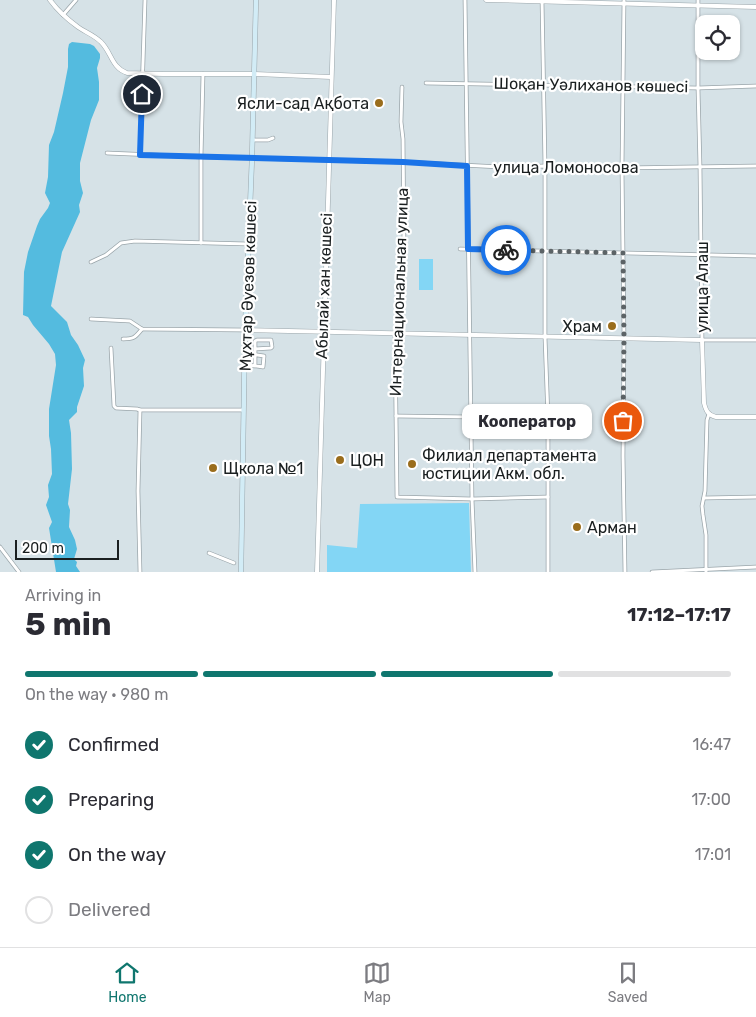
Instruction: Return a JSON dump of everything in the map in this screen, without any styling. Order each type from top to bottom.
[{"type":"main road","name":"Мұхтар Әуезов көшесі","points":[[241,572],[245,330],[253,140],[256,0]]},
{"type":"street","points":[[50,0],[63,15],[78,27],[97,38],[114,64],[128,73],[255,74],[331,77]]},
{"type":"street","points":[[63,15],[76,0]]},
{"type":"street","points":[[140,155],[145,0]]},
{"type":"street","name":"Абылай хан көшесі","points":[[316,572],[334,0]]},
{"type":"street","points":[[465,0],[470,417],[475,572]]},
{"type":"street","points":[[486,0],[624,2],[756,7]]},
{"type":"street","name":"улица Алаш","points":[[698,0],[702,340],[704,403],[709,414],[707,420],[705,491],[702,515],[706,535],[706,570]]},
{"type":"street","points":[[542,1],[545,166],[545,337],[548,418],[548,572]]},
{"type":"street","points":[[624,2],[622,168],[625,572]]},
{"type":"street","points":[[201,243],[203,74]]},
{"type":"street","name":"Шоқан Уәлиханов көшесі","points":[[426,83],[698,88],[756,86]]},
{"type":"street","name":"Интернациональная улица","points":[[402,87],[404,248],[402,321],[395,334],[398,498],[472,498]]},
{"type":"street","points":[[253,140],[273,138]]},
{"type":"street","name":"улица Ломоносова","points":[[107,153],[403,162],[501,167],[756,166]]},
{"type":"street","points":[[91,262],[106,255],[123,242],[249,244]]},
{"type":"street","points":[[460,249],[756,256]]},
{"type":"street","points":[[91,319],[130,321],[142,328],[470,336],[756,340]]},
{"type":"street","points":[[123,339],[132,339],[142,328]]},
{"type":"street","points":[[255,349],[271,348],[271,340],[255,341],[255,349],[255,366]]},
{"type":"street","points":[[111,348],[114,406],[116,408],[140,410],[244,410]]},
{"type":"street","points":[[245,353],[264,356],[263,367],[245,365]]},
{"type":"street","points":[[140,410],[138,491],[140,572]]},
{"type":"street","points":[[709,414],[716,417],[756,417]]},
{"type":"street","points":[[396,416],[548,418]]},
{"type":"street","points":[[705,491],[710,498]]},
{"type":"street","points":[[472,498],[548,497]]},
{"type":"street","points":[[704,498],[756,497]]},
{"type":"street","points":[[0,547],[19,572]]},
{"type":"street","points":[[209,553],[234,563]]},
{"type":"street","points":[[652,572],[756,567]]},
{"type":"shaded area","points":[[72,42],[90,44],[100,54],[97,68],[99,100],[91,120],[80,163],[80,181],[83,193],[79,205],[80,212],[62,252],[51,306],[67,322],[71,335],[85,360],[83,368],[84,386],[77,412],[69,420],[72,469],[68,504],[70,510],[69,527],[77,549],[74,559],[80,572],[56,572],[49,528],[52,522],[46,505],[49,497],[48,485],[52,474],[49,409],[56,365],[55,354],[28,317],[23,315],[24,272],[28,252],[37,226],[50,203],[45,193],[48,177],[49,145],[63,93],[68,67],[69,44]]},
{"type":"shaded area","points":[[419,259],[433,259],[433,290],[419,290]]},
{"type":"shaded area","points":[[469,503],[471,572],[327,572],[327,545],[357,548],[360,504]]},
{"type":"way so far","points":[[506,250],[623,253],[623,421]]},
{"type":"place","name":"Ясли-сад Ақбота","points":[[379,103]]},
{"type":"place","name":"Храм","points":[[612,326]]},
{"type":"place","name":"Кооператор","points":[[623,421]]},
{"type":"place","name":"ЦОН","points":[[340,460]]},
{"type":"place","name":"Филиал департамента юстиции Акм. обл.","points":[[412,464]]},
{"type":"place","name":"Щкола №1","points":[[213,468]]},
{"type":"place","name":"Арман","points":[[577,527]]},
{"type":"route","points":[[142,94],[140,155],[403,162],[467,166],[468,249],[506,250]]}]
